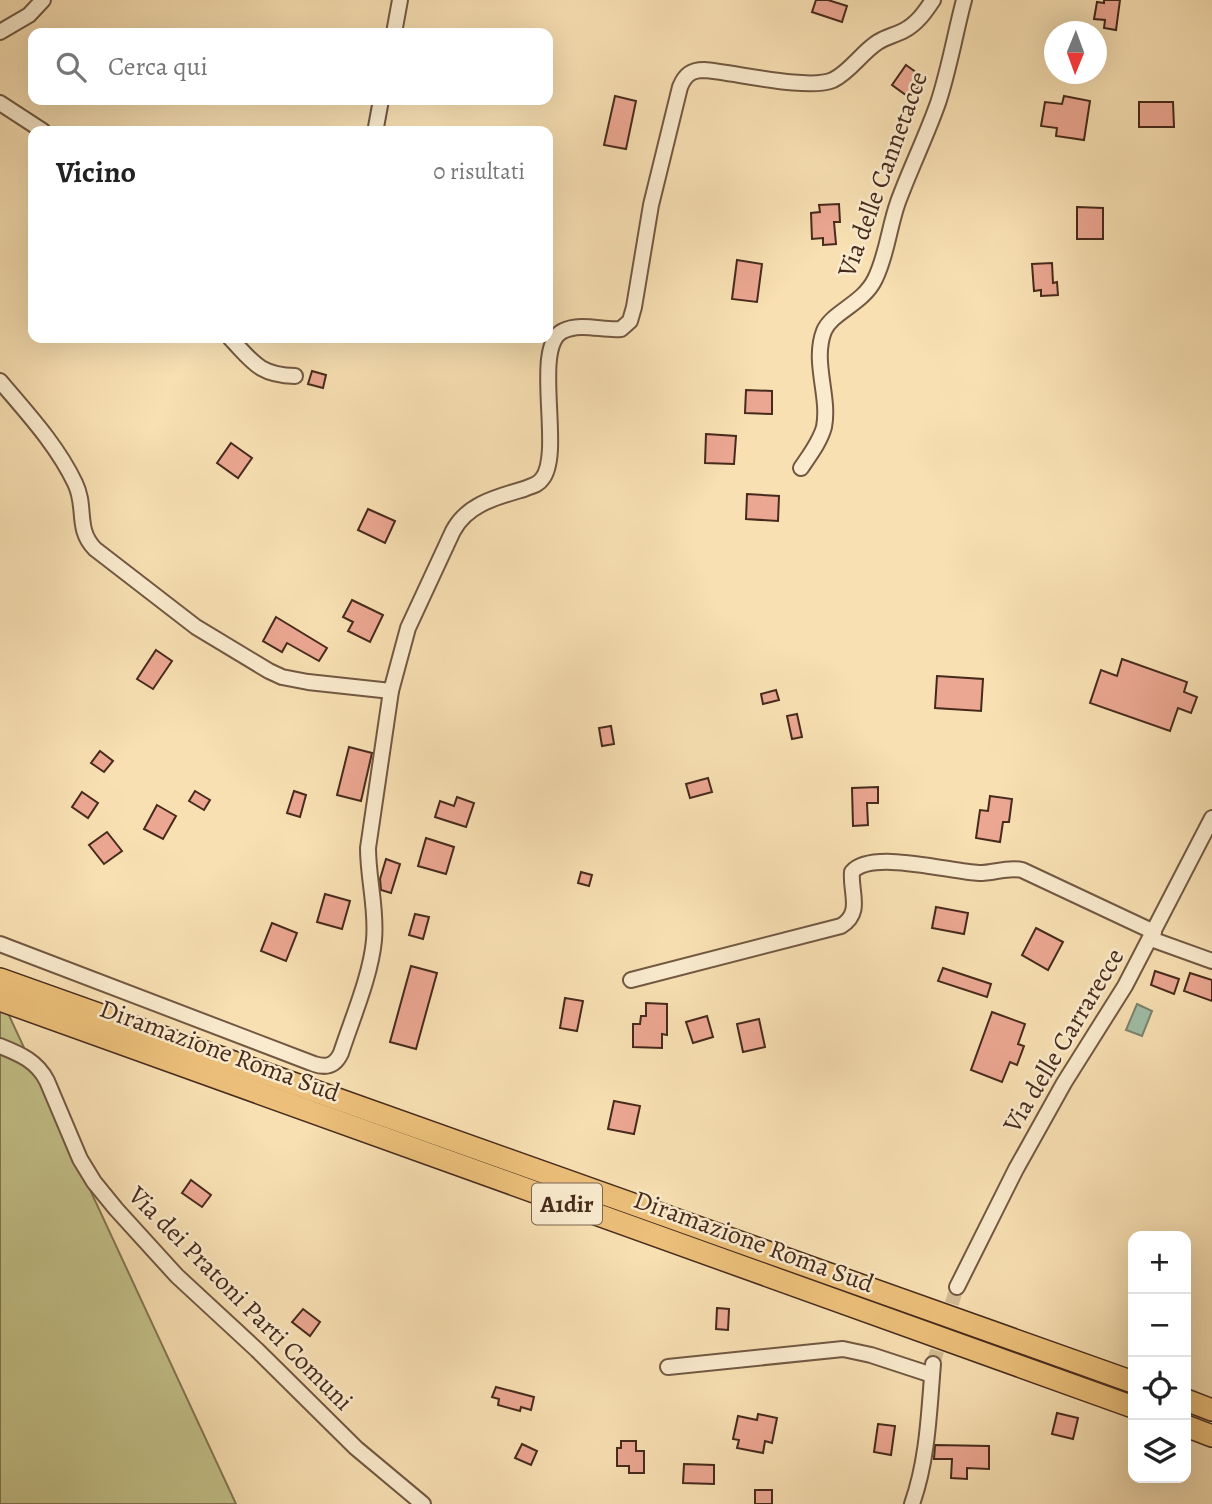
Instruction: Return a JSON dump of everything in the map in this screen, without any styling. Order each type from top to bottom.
[{"type":"highway","name":"Diramazione Roma Sud","points":[[0,979],[1128,1380]]},
{"type":"highway","name":"Diramazione Roma Sud","points":[[0,1000],[1128,1406]]},
{"type":"highway","points":[[1191,1403],[1212,1410]]},
{"type":"highway","points":[[1191,1428],[1212,1436]]},
{"type":"street","points":[[0,32],[25,18],[43,0]]},
{"type":"street","points":[[395,28],[400,0]]},
{"type":"street","points":[[0,944],[314,1064],[331,1066],[337,1061],[363,987],[374,940],[368,848],[391,691],[413,617],[461,518],[479,505],[533,486],[547,471],[550,460],[550,352],[555,337],[564,330],[574,328],[621,329],[630,321],[651,205],[680,87],[686,76],[694,71],[704,70],[811,84],[831,80],[879,41],[913,25],[933,0]]},
{"type":"street","name":"Via delle Cannetacce","points":[[801,468],[824,426],[820,351],[824,332],[837,316],[864,296],[877,274],[899,201],[938,102],[964,0]]},
{"type":"street","points":[[0,103],[35,126]]},
{"type":"street","points":[[376,126],[381,105]]},
{"type":"street","points":[[235,343],[264,371],[295,376]]},
{"type":"street","points":[[0,381],[46,436],[72,477],[80,495],[84,532],[95,549],[196,627],[269,671],[282,677],[308,682],[391,691]]},
{"type":"street","name":"Via delle Carrarecce","points":[[957,1287],[994,1210],[1039,1127],[1125,986],[1212,818]]},
{"type":"street","points":[[631,980],[844,925],[854,915],[852,872],[856,867],[874,862],[899,862],[975,873],[1021,870],[1212,961]]},
{"type":"street","name":"Via dei Pratoni Parti Comuni","points":[[0,1046],[20,1054],[42,1071],[80,1160],[94,1182],[177,1276],[356,1448],[423,1504]]},
{"type":"street","points":[[668,1367],[843,1349],[932,1370],[923,1462],[912,1504]]},
{"type":"shaded area","points":[[0,996],[236,1504],[0,1504]]},
{"type":"shaded area","points":[[1137,1004],[1152,1011],[1142,1036],[1126,1030]]},
{"type":"building","points":[[816,0],[828,0],[847,6],[842,22],[812,12]]},
{"type":"building","points":[[1104,0],[1120,0],[1116,30],[1107,28],[1105,20],[1094,19],[1097,2],[1104,3]]},
{"type":"building","points":[[906,65],[924,78],[910,98],[892,85]]},
{"type":"building","points":[[615,96],[636,101],[626,149],[604,145]]},
{"type":"building","points":[[1064,96],[1090,101],[1084,140],[1056,136],[1057,128],[1041,126],[1045,102],[1062,104]]},
{"type":"building","points":[[1139,102],[1173,102],[1174,127],[1139,127]]},
{"type":"building","points":[[839,204],[840,222],[834,222],[836,244],[823,245],[823,238],[812,239],[811,213],[820,212],[819,205]]},
{"type":"building","points":[[1077,207],[1103,208],[1103,239],[1077,239]]},
{"type":"building","points":[[737,260],[762,264],[757,302],[732,299]]},
{"type":"building","points":[[1052,263],[1053,283],[1057,282],[1058,295],[1041,296],[1041,290],[1034,291],[1032,264]]},
{"type":"building","points":[[312,371],[326,375],[323,388],[308,384]]},
{"type":"building","points":[[746,390],[772,391],[772,414],[745,413]]},
{"type":"building","points":[[706,434],[736,436],[734,464],[705,463]]},
{"type":"building","points":[[231,443],[252,458],[238,478],[217,463]]},
{"type":"building","points":[[747,494],[779,496],[778,521],[746,519]]},
{"type":"building","points":[[368,509],[395,521],[385,543],[358,530]]},
{"type":"building","points":[[352,600],[383,615],[370,642],[348,631],[353,622],[343,617]]},
{"type":"building","points":[[276,617],[327,648],[319,661],[287,643],[282,652],[263,641]]},
{"type":"building","points":[[156,650],[172,661],[153,689],[137,679]]},
{"type":"building","points":[[1122,659],[1187,682],[1184,692],[1197,697],[1191,713],[1178,708],[1170,731],[1090,703],[1101,670],[1117,676]]},
{"type":"building","points":[[937,676],[983,679],[981,711],[935,708]]},
{"type":"building","points":[[776,690],[779,700],[763,704],[761,694]]},
{"type":"building","points":[[797,714],[802,737],[792,739],[787,716]]},
{"type":"building","points":[[611,726],[614,744],[602,746],[599,728]]},
{"type":"building","points":[[349,747],[372,753],[361,801],[337,795]]},
{"type":"building","points":[[100,751],[113,761],[104,772],[91,763]]},
{"type":"building","points":[[708,778],[712,792],[690,798],[686,784]]},
{"type":"building","points":[[878,787],[878,803],[867,803],[868,825],[853,826],[852,788]]},
{"type":"building","points":[[195,791],[210,800],[204,810],[189,801]]},
{"type":"building","points":[[294,791],[306,795],[300,817],[287,813]]},
{"type":"building","points":[[82,792],[98,803],[88,818],[72,807]]},
{"type":"building","points":[[990,796],[1012,799],[1009,822],[1003,822],[1000,842],[976,838],[980,810],[988,811]]},
{"type":"building","points":[[457,797],[474,803],[466,827],[435,817],[440,801],[454,806]]},
{"type":"building","points":[[157,805],[176,816],[163,839],[144,829]]},
{"type":"building","points":[[107,832],[122,851],[104,864],[89,845]]},
{"type":"building","points":[[426,838],[454,847],[446,874],[418,866]]},
{"type":"building","points":[[386,859],[400,864],[391,893],[381,890],[380,879]]},
{"type":"building","points":[[581,872],[592,875],[589,886],[578,883]]},
{"type":"building","points":[[325,894],[350,901],[342,929],[317,922]]},
{"type":"building","points":[[936,907],[968,913],[964,934],[932,928]]},
{"type":"building","points":[[415,914],[429,917],[423,939],[409,935]]},
{"type":"building","points":[[272,923],[297,933],[286,961],[261,951]]},
{"type":"building","points":[[1036,928],[1063,942],[1048,970],[1022,955]]},
{"type":"building","points":[[411,966],[437,973],[416,1049],[390,1042]]},
{"type":"building","points":[[943,968],[991,984],[987,997],[938,981]]},
{"type":"building","points":[[1155,971],[1179,979],[1174,994],[1151,985]]},
{"type":"building","points":[[1190,973],[1212,980],[1212,1001],[1184,991]]},
{"type":"building","points":[[565,998],[583,1001],[577,1031],[560,1028]]},
{"type":"building","points":[[646,1003],[667,1004],[667,1035],[662,1034],[662,1048],[633,1047],[633,1024],[640,1024],[641,1016],[646,1016]]},
{"type":"building","points":[[992,1012],[1025,1024],[1018,1044],[1024,1046],[1017,1065],[1010,1062],[1002,1082],[971,1070]]},
{"type":"building","points":[[707,1016],[713,1037],[693,1043],[686,1022]]},
{"type":"building","points":[[759,1019],[765,1047],[743,1052],[737,1024]]},
{"type":"building","points":[[614,1101],[640,1106],[634,1134],[608,1129]]},
{"type":"building","points":[[191,1180],[211,1195],[202,1207],[182,1193]]},
{"type":"building","points":[[717,1308],[729,1309],[728,1330],[716,1329]]},
{"type":"building","points":[[303,1309],[320,1322],[310,1336],[292,1322]]},
{"type":"building","points":[[496,1387],[534,1397],[531,1410],[521,1407],[520,1411],[498,1405],[499,1399],[492,1397]]},
{"type":"building","points":[[1057,1413],[1078,1418],[1073,1439],[1052,1434]]},
{"type":"building","points":[[758,1414],[777,1418],[772,1443],[765,1441],[763,1453],[737,1448],[739,1440],[733,1439],[738,1416],[757,1420]]},
{"type":"building","points":[[878,1424],[895,1426],[891,1455],[874,1452]]},
{"type":"building","points":[[621,1441],[636,1441],[636,1451],[644,1451],[644,1473],[629,1473],[629,1466],[617,1466],[617,1448],[621,1448]]},
{"type":"building","points":[[522,1444],[537,1451],[531,1465],[515,1458]]},
{"type":"building","points":[[935,1445],[989,1446],[989,1469],[967,1468],[967,1479],[951,1478],[952,1459],[934,1459]]},
{"type":"building","points":[[684,1464],[714,1465],[714,1484],[683,1483]]},
{"type":"building","points":[[755,1490],[772,1490],[772,1504],[755,1504]]},
{"type":"tunnel","points":[[933,1364],[957,1287]]}]
